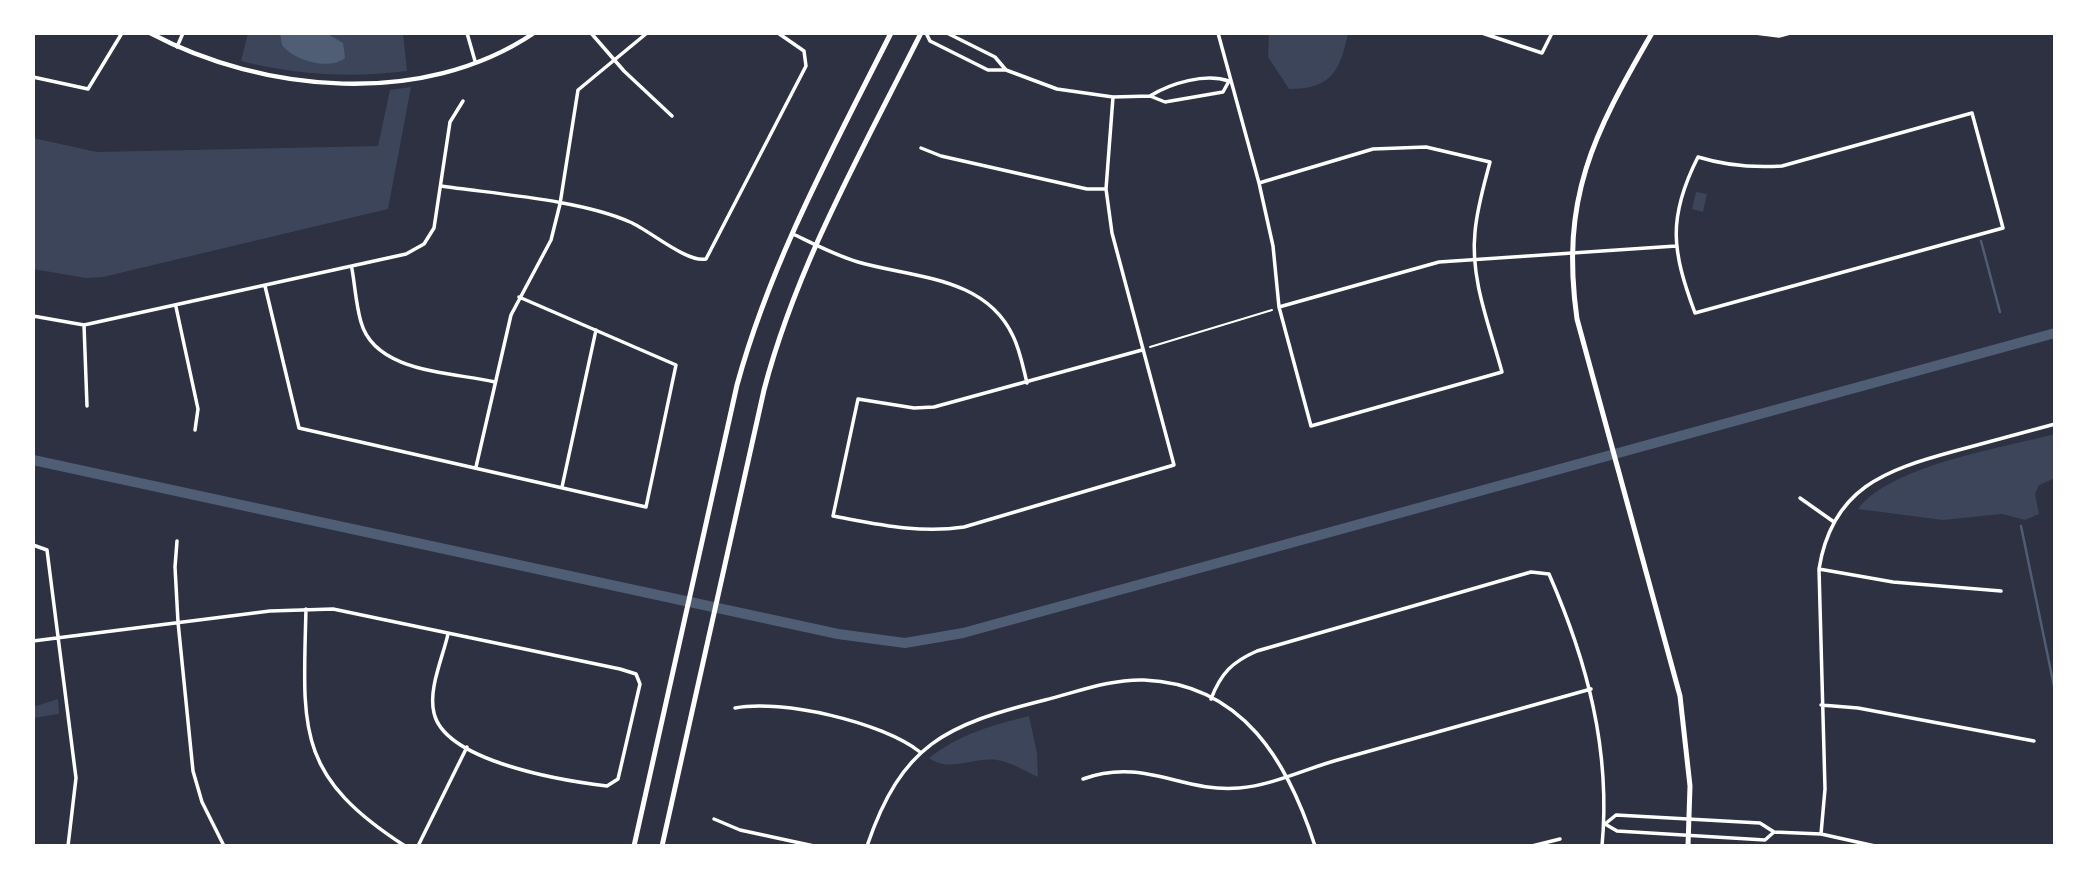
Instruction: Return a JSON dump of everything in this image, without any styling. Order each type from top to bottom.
[{"type":"main road","points":[[634,846],[743,365],[767,289],[891,33]]},
{"type":"main road","points":[[662,846],[772,356],[815,245],[924,33]]},
{"type":"main road","points":[[1652,33],[1614,100],[1587,158],[1577,197],[1571,252],[1577,319],[1680,696],[1690,786],[1688,846]]},
{"type":"street","points":[[33,77],[88,89],[122,33]]},
{"type":"street","points":[[150,33],[177,47],[247,71],[334,83],[386,83],[427,76],[475,62],[534,33]]},
{"type":"street","points":[[177,47],[183,33]]},
{"type":"street","points":[[467,33],[475,62]]},
{"type":"street","points":[[591,33],[615,61],[672,116]]},
{"type":"street","points":[[476,467],[511,316],[551,240],[560,204],[578,90],[647,33]]},
{"type":"street","points":[[441,186],[560,204],[624,219],[699,260],[711,254],[806,66],[806,54],[778,33]]},
{"type":"street","points":[[924,33],[930,41],[988,71],[1006,70],[1057,89],[1113,97],[1150,96],[1175,102],[1223,92],[1229,80]]},
{"type":"street","points":[[947,33],[995,57],[1006,70]]},
{"type":"street","points":[[1218,33],[1259,183],[1273,246],[1279,307],[1311,426],[1502,372],[1478,285],[1475,257],[1478,209],[1490,162],[1426,147],[1373,149],[1259,183]]},
{"type":"street","points":[[1482,33],[1542,53],[1552,33]]},
{"type":"street","points":[[1755,33],[1790,33]]},
{"type":"street","points":[[1150,96],[1166,86],[1216,77],[1229,80]]},
{"type":"street","points":[[1113,97],[1107,189],[1112,233],[1174,466],[952,529],[912,529],[833,516],[858,399],[914,408],[934,407],[1142,350]]},
{"type":"street","points":[[33,316],[83,325],[352,269],[406,254],[424,244],[434,228],[450,122],[463,100]]},
{"type":"street","points":[[1972,113],[2003,228],[1695,313],[1678,268],[1676,246],[1678,210],[1685,182],[1698,157],[1724,165],[1752,168],[1782,166],[1972,113]]},
{"type":"street","points":[[921,148],[941,156],[1087,189],[1107,189]]},
{"type":"street","points":[[792,233],[859,262],[949,282],[981,298],[996,311],[1013,335],[1027,383]]},
{"type":"street","points":[[1279,307],[1404,270],[1475,257],[1676,246]]},
{"type":"street","points":[[352,269],[361,324],[375,349],[398,361],[495,382]]},
{"type":"street","points":[[265,286],[299,428],[646,507],[676,365],[519,297]]},
{"type":"street","points":[[176,307],[198,409],[195,430]]},
{"type":"street","points":[[83,325],[87,406]]},
{"type":"street","points":[[562,487],[596,330]]},
{"type":"street","points":[[1821,834],[1825,789],[1819,569],[1826,537],[1834,522],[1865,486],[1902,466],[2055,424]]},
{"type":"street","points":[[1800,498],[1834,522]]},
{"type":"street","points":[[177,541],[175,567],[178,622],[193,771],[202,802],[224,846]]},
{"type":"street","points":[[33,545],[47,550],[60,638],[76,778],[68,846]]},
{"type":"street","points":[[1819,569],[1893,582],[2001,591]]},
{"type":"street","points":[[1211,699],[1223,672],[1235,661],[1257,651],[1531,572],[1549,574],[1565,611],[1591,689],[1603,772],[1605,824],[1602,846]]},
{"type":"street","points":[[306,609],[304,699],[309,733],[318,759],[331,783],[349,805],[405,846]]},
{"type":"street","points":[[33,641],[178,622],[306,609],[333,609],[636,674],[640,684],[621,774],[613,785],[598,785],[524,771],[446,735],[434,714],[434,694],[448,634]]},
{"type":"street","points":[[867,846],[886,798],[919,752],[972,720],[1115,682],[1144,680],[1178,685],[1211,699],[1248,724],[1276,754],[1289,775],[1315,846]]},
{"type":"street","points":[[1083,779],[1102,772],[1132,770],[1215,788],[1238,788],[1591,689]]},
{"type":"street","points":[[735,708],[758,704],[865,724],[903,739],[919,752]]},
{"type":"street","points":[[1821,705],[1871,710],[2034,741]]},
{"type":"street","points":[[418,846],[467,747]]},
{"type":"street","points":[[1605,824],[1616,815],[1760,823],[1774,832],[1821,834],[1875,846]]},
{"type":"street","points":[[714,819],[740,830],[814,846]]},
{"type":"street","points":[[1605,824],[1617,831],[1765,840],[1774,832]]},
{"type":"street","points":[[1532,846],[1560,839]]},
{"type":"path","points":[[1142,350],[1279,307]]},
{"type":"shaded area","points":[[248,33],[403,33],[407,71],[323,74],[241,61]]},
{"type":"shaded area","points":[[280,33],[326,33],[343,43],[345,58],[330,64],[303,59],[282,45]]},
{"type":"shaded area","points":[[1269,33],[1348,33],[1341,58],[1331,76],[1315,86],[1289,89],[1268,57]]},
{"type":"shaded area","points":[[411,87],[388,209],[103,277],[86,278],[33,269],[33,138],[97,152],[378,146],[390,90]]},
{"type":"shaded area","points":[[1696,192],[1707,194],[1703,212],[1692,209]]},
{"type":"shaded area","points":[[2055,434],[2055,478],[2039,485],[2035,494],[2039,514],[2025,520],[2002,514],[1943,520],[1858,509],[1874,494],[1895,481],[1921,470],[1978,452]]},
{"type":"shaded area","points":[[58,699],[59,714],[33,718],[33,707]]},
{"type":"shaded area","points":[[1029,716],[1037,753],[1038,777],[997,760],[945,764],[929,758],[977,731]]},
{"type":"waterway","points":[[1981,241],[2000,312]]},
{"type":"waterway","points":[[33,460],[838,634],[905,643],[963,633],[2055,333]]},
{"type":"waterway","points":[[2021,526],[2055,691]]}]
